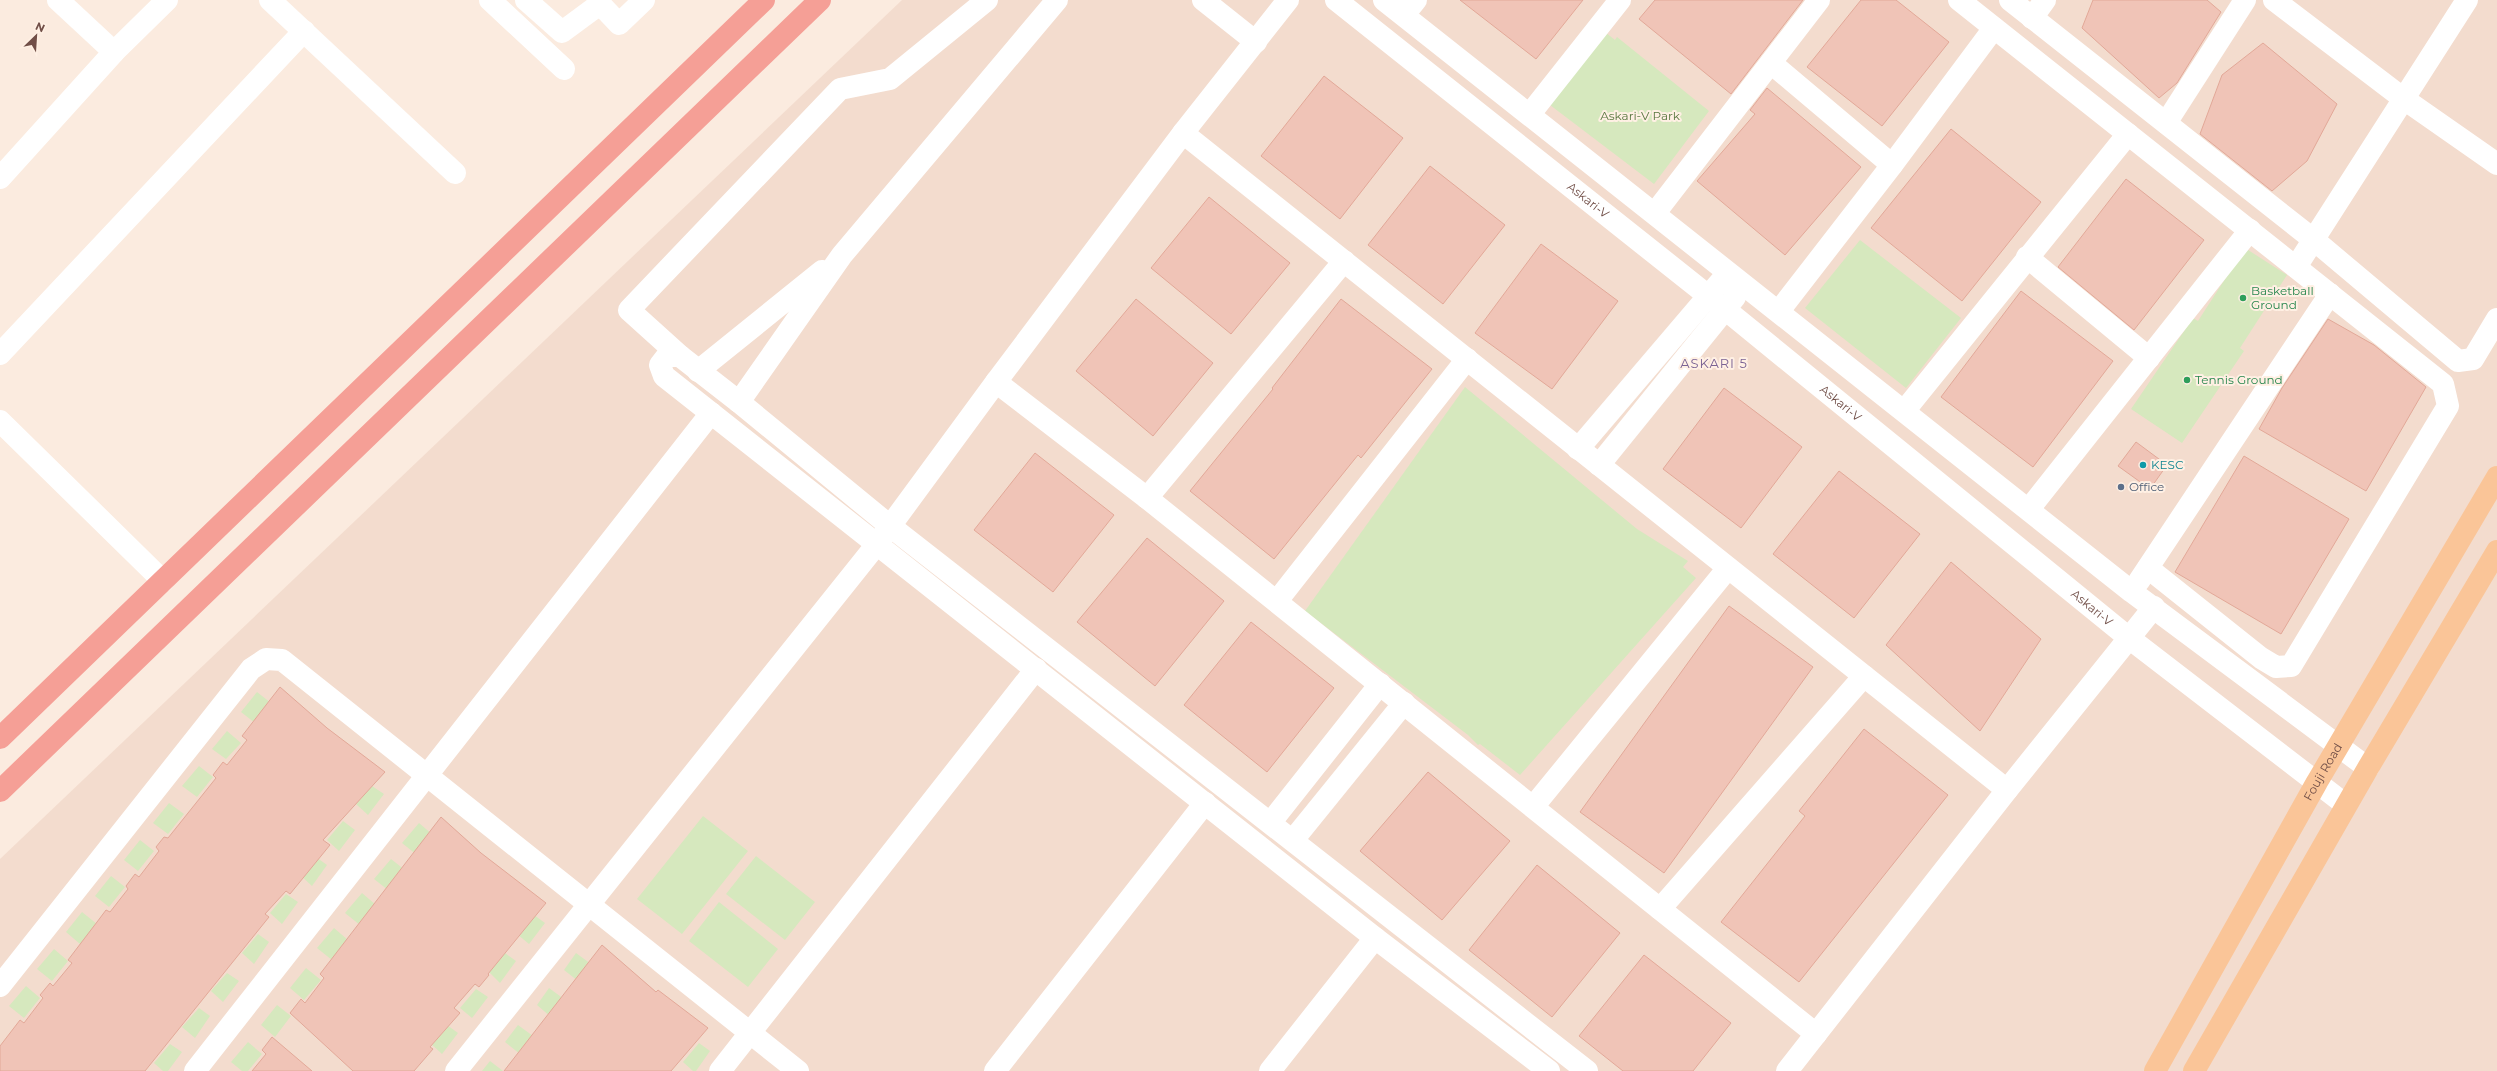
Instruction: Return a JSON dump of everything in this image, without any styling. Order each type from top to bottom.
[{"type":"highway","points":[[0,738],[764,0]]},
{"type":"highway","points":[[0,791],[820,0]]},
{"type":"main road","name":"Fouji Road","points":[[2155,1071],[2317,782],[2497,477]]},
{"type":"main road","points":[[2194,1071],[2346,805],[2497,551]]},
{"type":"street","points":[[58,0],[114,52]]},
{"type":"street","points":[[3,169],[114,52],[167,0]]},
{"type":"street","points":[[270,0],[455,173]]},
{"type":"street","points":[[490,0],[564,69]]},
{"type":"street","points":[[526,0],[562,32],[600,4],[619,24],[644,0]]},
{"type":"street","points":[[987,0],[890,79],[840,89],[629,310],[698,371],[739,402],[890,526],[1587,1071]]},
{"type":"street","points":[[739,402],[842,255],[1057,0]]},
{"type":"street","points":[[1203,0],[1256,42]]},
{"type":"street","points":[[456,1071],[878,544],[996,382],[1183,132],[1288,0]]},
{"type":"street","name":"Askari-V","points":[[1336,0],[1718,303],[2129,638],[2346,805]]},
{"type":"street","points":[[1384,0],[1410,7],[1530,114],[1736,279],[1905,410],[2132,592],[2368,768]]},
{"type":"street","points":[[1530,114],[1620,0]]},
{"type":"street","points":[[1655,213],[1819,0]]},
{"type":"street","points":[[1959,0],[2443,384],[2448,406],[2291,666],[2276,667],[2261,658],[2148,568]]},
{"type":"street","points":[[2010,0],[2314,240],[2458,361],[2473,359],[2497,318]]},
{"type":"street","points":[[2032,18],[2045,0]]},
{"type":"street","points":[[2166,123],[2245,0]]},
{"type":"street","points":[[2274,0],[2404,99],[2497,164]]},
{"type":"street","points":[[2296,267],[2466,0]]},
{"type":"street","points":[[1779,311],[1892,165],[1994,28]]},
{"type":"street","points":[[0,354],[304,32]]},
{"type":"street","points":[[1771,63],[1892,165]]},
{"type":"street","points":[[1183,132],[1598,465],[2007,790]]},
{"type":"street","points":[[1905,410],[2027,257],[2128,134]]},
{"type":"street","points":[[2029,509],[2250,230]]},
{"type":"street","points":[[698,371],[842,255]]},
{"type":"street","points":[[2027,257],[2149,358]]},
{"type":"street","points":[[1147,498],[1344,261]]},
{"type":"street","points":[[1598,465],[1736,279]]},
{"type":"street","points":[[2132,592],[2330,294]]},
{"type":"street","points":[[1578,449],[1718,303]]},
{"type":"street","points":[[680,356],[667,356],[660,365],[660,370],[664,376],[1540,1068]]},
{"type":"street","points":[[1277,601],[1467,359]]},
{"type":"street","points":[[996,382],[1147,498],[1277,601],[1816,1034]]},
{"type":"street","points":[[195,1071],[711,413]]},
{"type":"street","points":[[0,421],[163,581]]},
{"type":"street","points":[[1533,807],[1728,568]]},
{"type":"street","points":[[1787,1071],[2007,790],[2154,608]]},
{"type":"street","points":[[0,986],[251,669],[266,659],[282,660],[590,903],[798,1071]]},
{"type":"street","points":[[720,1071],[1036,669]]},
{"type":"street","points":[[1660,909],[1864,676]]},
{"type":"street","points":[[1267,852],[1282,832],[1380,684]]},
{"type":"street","points":[[1282,832],[1404,703]]},
{"type":"street","points":[[994,1071],[1205,803]]},
{"type":"street","points":[[1270,1071],[1375,938]]},
{"type":"shaded area","points":[[902,0],[2497,0],[2497,1071],[0,1071],[0,859]]},
{"type":"green space","name":"Askari-V Park","points":[[1605,32],[1615,40],[1617,37],[1709,111],[1654,184],[1550,105]]},
{"type":"green space","points":[[1860,240],[1961,318],[1906,388],[1805,308]]},
{"type":"green space","name":"Tennis Ground","points":[[2245,248],[2287,275],[2240,348],[2244,351],[2182,443],[2131,409],[2193,318],[2198,321]]},
{"type":"green space","points":[[1465,387],[1637,529],[1688,561],[1683,567],[1696,578],[1520,775],[1480,744],[1478,745],[1468,735],[1305,611]]},
{"type":"green space","points":[[257,692],[271,703],[255,723],[241,712]]},
{"type":"green space","points":[[227,731],[241,743],[226,759],[212,749]]},
{"type":"green space","points":[[199,766],[213,777],[197,797],[182,786]]},
{"type":"green space","points":[[372,786],[384,794],[368,815],[356,804]]},
{"type":"green space","points":[[169,803],[184,814],[168,834],[153,823]]},
{"type":"green space","points":[[703,816],[748,851],[682,934],[637,899]]},
{"type":"green space","points":[[343,821],[355,830],[339,851],[327,840]]},
{"type":"green space","points":[[419,823],[433,835],[417,855],[402,843]]},
{"type":"green space","points":[[140,840],[154,851],[138,871],[124,860]]},
{"type":"green space","points":[[756,856],[815,902],[785,940],[726,894]]},
{"type":"green space","points":[[316,857],[327,865],[312,886],[300,875]]},
{"type":"green space","points":[[391,859],[405,870],[388,890],[374,879]]},
{"type":"green space","points":[[111,876],[125,887],[109,907],[95,896]]},
{"type":"green space","points":[[362,893],[376,905],[360,925],[345,913]]},
{"type":"green space","points":[[286,894],[298,902],[282,924],[270,913]]},
{"type":"green space","points":[[719,902],[778,949],[748,987],[689,941]]},
{"type":"green space","points":[[82,912],[97,924],[80,944],[66,932]]},
{"type":"green space","points":[[534,915],[545,923],[529,944],[517,934]]},
{"type":"green space","points":[[334,928],[348,940],[332,960],[317,948]]},
{"type":"green space","points":[[258,934],[269,942],[254,964],[242,953]]},
{"type":"green space","points":[[54,949],[68,961],[52,981],[37,969]]},
{"type":"green space","points":[[505,953],[516,961],[500,983],[489,972]]},
{"type":"green space","points":[[576,953],[591,964],[578,981],[564,970]]},
{"type":"green space","points":[[306,968],[321,980],[304,1000],[290,988]]},
{"type":"green space","points":[[227,973],[239,981],[223,1002],[211,991]]},
{"type":"green space","points":[[26,986],[40,998],[24,1018],[9,1006]]},
{"type":"green space","points":[[549,988],[564,999],[551,1017],[537,1005]]},
{"type":"green space","points":[[476,989],[488,997],[472,1018],[460,1008]]},
{"type":"green space","points":[[277,1005],[291,1016],[275,1037],[261,1025]]},
{"type":"green space","points":[[199,1008],[210,1016],[195,1038],[182,1027]]},
{"type":"green space","points":[[447,1025],[458,1033],[442,1054],[430,1043]]},
{"type":"green space","points":[[518,1025],[533,1036],[520,1054],[505,1042]]},
{"type":"green space","points":[[248,1042],[262,1054],[248,1071],[242,1071],[231,1062]]},
{"type":"green space","points":[[699,1043],[710,1051],[696,1071],[693,1071],[683,1062]]},
{"type":"green space","points":[[170,1044],[182,1052],[168,1071],[163,1071],[154,1063]]},
{"type":"green space","points":[[490,1061],[503,1071],[482,1071]]},
{"type":"building","points":[[1460,0],[1583,0],[1536,59]]},
{"type":"building","points":[[1655,0],[1803,0],[1731,94],[1639,19]]},
{"type":"building","points":[[1861,0],[1896,0],[1949,42],[1882,126],[1807,67]]},
{"type":"building","points":[[2093,0],[2207,0],[2221,12],[2177,83],[2159,98],[2082,28]]},
{"type":"building","points":[[2263,43],[2337,104],[2307,161],[2272,191],[2200,134],[2222,75]]},
{"type":"building","points":[[1324,76],[1403,138],[1340,219],[1261,156]]},
{"type":"building","points":[[1767,88],[1861,167],[1785,255],[1697,181],[1755,114],[1750,110]]},
{"type":"building","points":[[1951,129],[2041,202],[1962,301],[1871,228]]},
{"type":"building","points":[[1430,166],[1505,225],[1443,304],[1368,245]]},
{"type":"building","points":[[2126,179],[2204,240],[2134,330],[2058,267]]},
{"type":"building","points":[[1209,197],[1290,263],[1231,334],[1151,268]]},
{"type":"building","points":[[1541,244],[1618,301],[1552,389],[1475,333]]},
{"type":"building","points":[[2021,291],[2113,361],[2033,467],[1941,397]]},
{"type":"building","points":[[1136,299],[1213,363],[1153,436],[1076,371]]},
{"type":"building","points":[[1341,299],[1432,369],[1361,458],[1358,455],[1274,559],[1190,491],[1273,389],[1272,388]]},
{"type":"building","points":[[2328,319],[2374,345],[2426,387],[2366,491],[2259,429],[2282,388]]},
{"type":"building","points":[[1724,388],[1802,447],[1741,528],[1663,469]]},
{"type":"building","name":"KESC","points":[[2136,442],[2167,465],[2150,489],[2118,466]]},
{"type":"building","points":[[1035,453],[1114,515],[1053,592],[974,530]]},
{"type":"building","points":[[2244,456],[2349,519],[2281,634],[2175,572]]},
{"type":"building","points":[[1839,471],[1920,534],[1854,618],[1773,554]]},
{"type":"building","points":[[1147,538],[1224,601],[1155,686],[1077,622]]},
{"type":"building","points":[[1951,562],[2041,639],[1980,731],[1886,645]]},
{"type":"building","points":[[1729,606],[1813,667],[1664,873],[1580,812]]},
{"type":"building","points":[[1251,622],[1334,688],[1267,772],[1184,705]]},
{"type":"building","points":[[280,687],[327,728],[385,772],[323,840],[330,845],[290,894],[286,891],[265,914],[269,917],[145,1071],[0,1071],[0,1046],[20,1020],[24,1023],[43,998],[40,995],[50,983],[53,986],[72,963],[68,960],[106,910],[110,912],[128,889],[126,886],[135,874],[139,877],[159,851],[156,847],[164,837],[168,838],[216,778],[213,775],[223,762],[227,765],[247,740],[242,736]]},
{"type":"building","points":[[1864,729],[1948,795],[1799,982],[1721,922],[1805,816],[1799,811]]},
{"type":"building","points":[[1428,772],[1510,841],[1442,920],[1360,851]]},
{"type":"building","points":[[441,817],[481,853],[546,903],[479,987],[475,984],[454,1008],[460,1013],[430,1047],[433,1049],[414,1071],[353,1071],[290,1013],[301,999],[305,1003],[324,978],[320,974]]},
{"type":"building","points":[[1537,865],[1620,933],[1552,1017],[1469,950]]},
{"type":"building","points":[[602,945],[656,992],[658,990],[708,1028],[671,1071],[504,1071]]},
{"type":"building","points":[[1644,955],[1731,1023],[1693,1071],[1623,1071],[1579,1036]]},
{"type":"building","points":[[272,1037],[312,1071],[252,1071],[266,1054],[262,1050]]},
{"type":"place","name":"Basketball Ground","points":[[2243,298]]},
{"type":"place","name":"Tennis Ground","points":[[2187,380]]},
{"type":"place","name":"KESC","points":[[2143,465]]},
{"type":"place","name":"Office","points":[[2121,487]]},
{"type":"district","name":"ASKARI 5","points":[[1714,363]]}]
